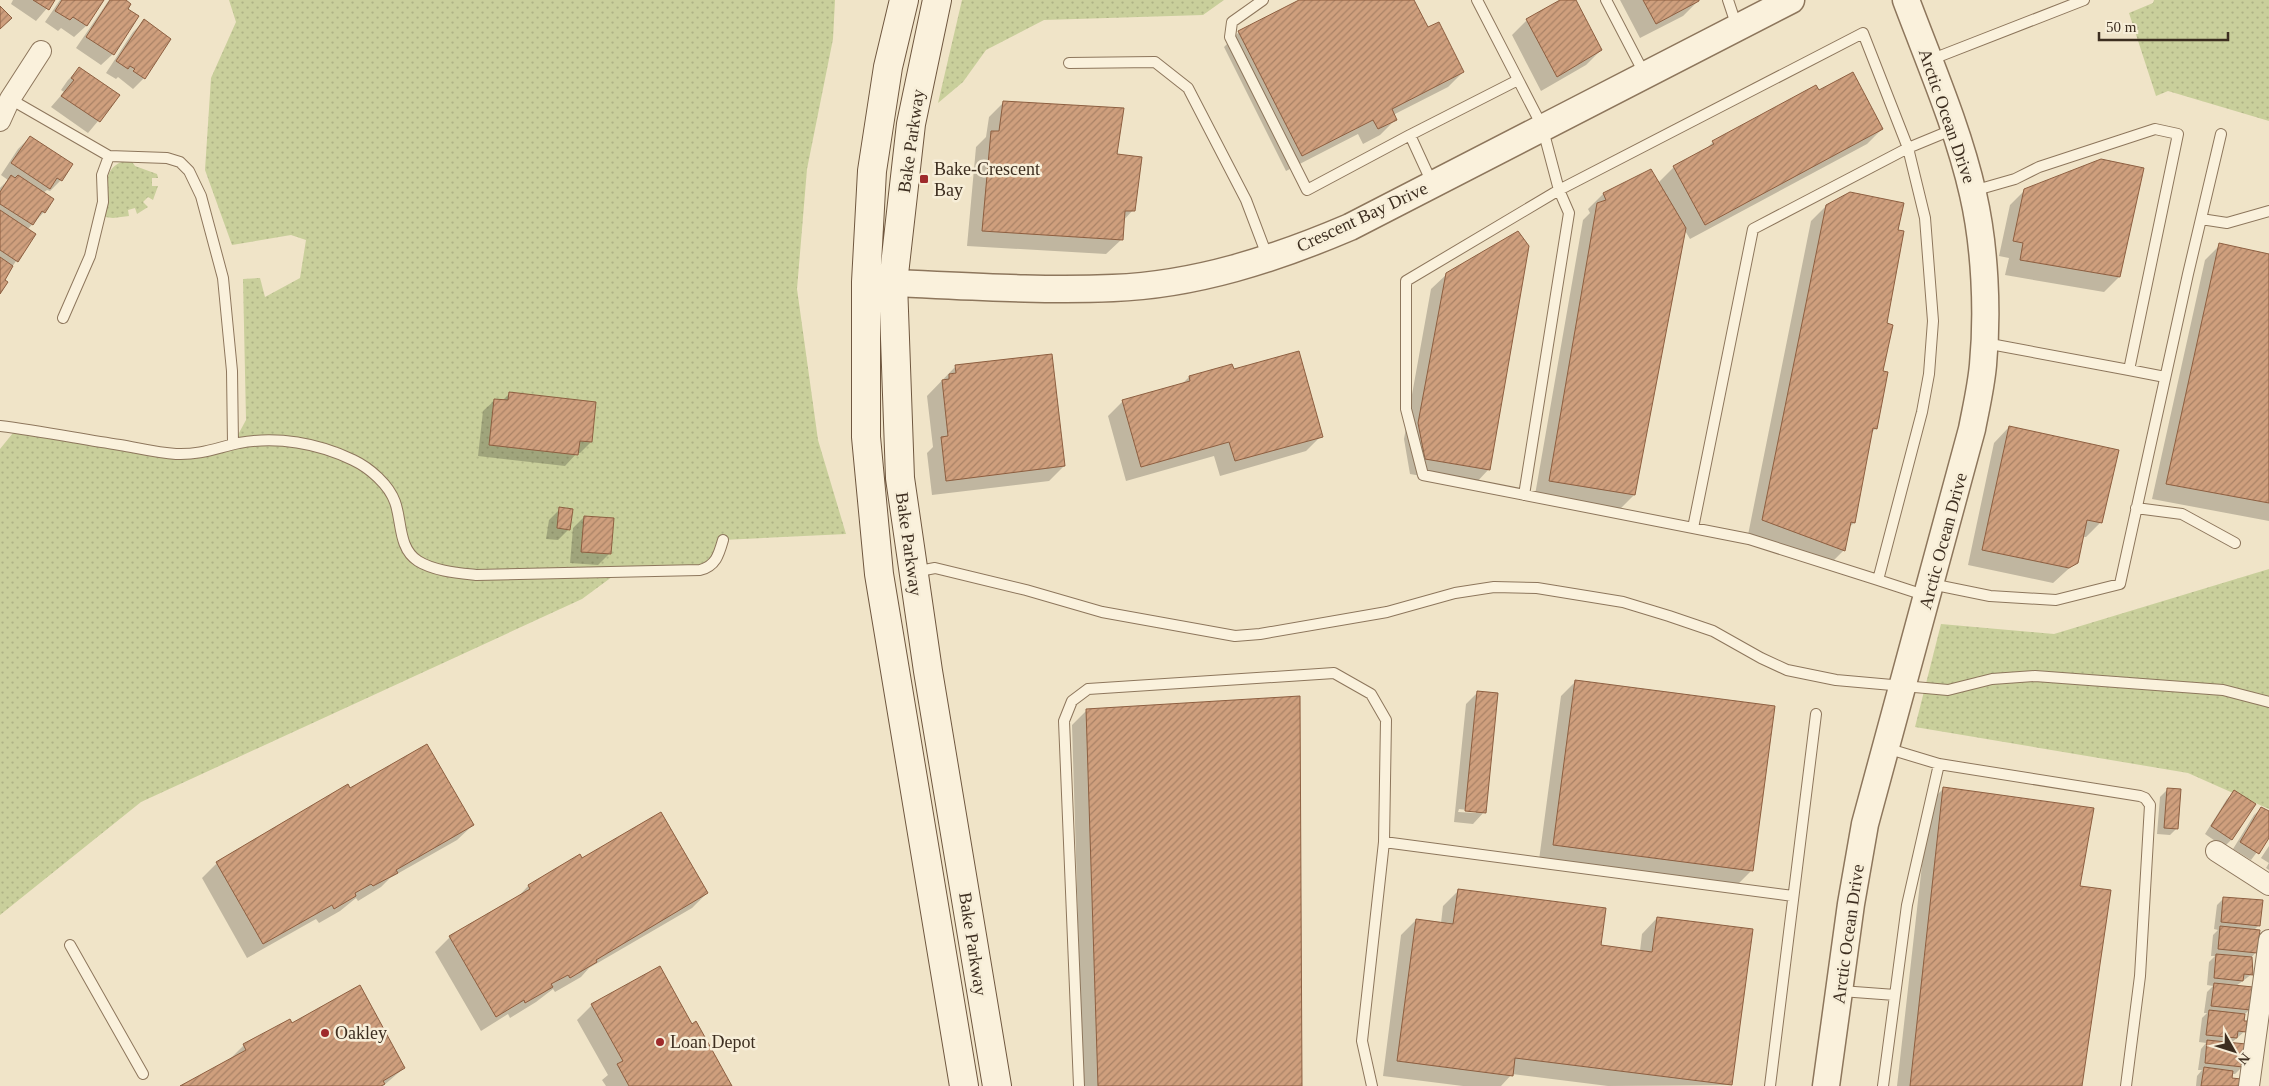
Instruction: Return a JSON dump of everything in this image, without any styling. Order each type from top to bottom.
[{"type":"main road","name":"Bake Parkway","points":[[904,0],[888,66],[872,171],[866,282],[866,437],[880,574],[964,1086]]},
{"type":"main road","name":"Bake Parkway","points":[[937,0],[911,124],[894,283],[900,478],[913,572],[996,1086]]},
{"type":"main road","points":[[894,283],[886,277],[882,239],[889,159],[904,70],[897,29]]},
{"type":"street","name":"Crescent Bay Drive","points":[[894,283],[1114,288],[1164,283],[1215,274],[1268,259],[1350,227],[1542,126],[1791,0]]},
{"type":"street","name":"Arctic Ocean Drive","points":[[1826,1086],[1851,904],[1865,824],[1904,686],[1972,429],[1983,365],[1985,297],[1983,260],[1972,191],[1955,129],[1906,0]]},
{"type":"street","points":[[0,121],[5,95],[42,51]]},
{"type":"street","points":[[2216,852],[2269,885]]},
{"type":"street","points":[[2248,1086],[2269,940]]},
{"type":"lane","points":[[1263,0],[1232,22],[1230,37],[1307,190],[1518,80]]},
{"type":"lane","points":[[1477,0],[1542,126],[1559,190],[1569,212],[1524,495]]},
{"type":"lane","points":[[1606,0],[1645,75]]},
{"type":"lane","points":[[1728,0],[1738,28]]},
{"type":"lane","points":[[1929,60],[2084,0]]},
{"type":"lane","points":[[1878,580],[1922,412],[1930,366],[1933,321],[1925,218],[1908,148],[1863,33],[1559,190],[1406,281],[1406,409],[1423,475],[1749,538],[1878,580],[1930,590],[2056,600],[2120,584],[2165,377],[2222,134]]},
{"type":"lane","points":[[1069,63],[1155,62],[1188,88],[1246,200],[1268,259]]},
{"type":"lane","points":[[5,95],[109,156],[167,158],[180,162],[189,171],[201,196],[223,278],[232,371],[233,444]]},
{"type":"lane","points":[[1692,528],[1753,229],[1908,148],[1955,129]]},
{"type":"lane","points":[[1972,191],[2015,179],[2039,167],[2155,129],[2178,134],[2129,370]]},
{"type":"lane","points":[[1410,136],[1433,184]]},
{"type":"lane","points":[[63,318],[90,256],[103,202],[102,175],[109,156]]},
{"type":"lane","points":[[2201,219],[2227,222],[2269,211]]},
{"type":"lane","points":[[1984,343],[2165,377]]},
{"type":"lane","points":[[0,426],[173,454],[206,453],[233,444],[271,440],[303,443],[324,448],[355,460],[374,474],[388,489],[396,503],[399,525],[406,547],[417,560],[433,567],[476,576],[700,570],[708,568],[715,562],[723,540]]},
{"type":"lane","points":[[2136,508],[2182,514],[2235,543]]},
{"type":"lane","points":[[913,572],[935,568],[1026,590],[1102,612],[1235,636],[1260,634],[1387,612],[1455,593],[1494,587],[1537,588],[1623,602],[1669,616],[1713,631],[1787,670],[1836,680],[1948,690],[1992,679],[2036,676],[2223,690],[2269,702]]},
{"type":"lane","points":[[1079,1086],[1064,721],[1072,701],[1088,689],[1334,673],[1371,694],[1386,720],[1384,842],[1362,1041],[1372,1086]]},
{"type":"lane","points":[[1770,1086],[1816,714]]},
{"type":"lane","points":[[1886,748],[1938,764],[2140,796],[2148,801],[2150,805],[2140,976],[2126,1086]]},
{"type":"lane","points":[[1884,1086],[1894,995],[1907,905],[1938,764]]},
{"type":"lane","points":[[1384,842],[1793,896]]},
{"type":"lane","points":[[70,945],[143,1074]]},
{"type":"lane","points":[[1840,991],[1894,995]]},
{"type":"green space","points":[[229,0],[835,0],[833,39],[807,169],[797,289],[818,440],[846,534],[723,540],[715,562],[700,570],[620,571],[582,599],[141,802],[0,915],[0,449],[17,428],[173,454],[233,444],[246,420],[243,279],[260,278],[265,297],[300,278],[306,240],[291,235],[232,245],[205,170],[211,78],[236,22]]},
{"type":"green space","points":[[962,0],[1224,0],[1203,15],[1044,20],[986,50],[963,82],[938,103]]},
{"type":"green space","points":[[2154,0],[2269,0],[2269,121],[2168,91],[2156,96],[2129,13],[2153,3]]},
{"type":"green space","points":[[131,160],[135,166],[157,174],[158,178],[152,178],[152,186],[158,186],[153,200],[148,197],[143,202],[148,207],[137,214],[135,208],[128,210],[129,216],[105,217],[109,173],[113,167]]},
{"type":"green space","points":[[2269,569],[2269,809],[2188,773],[1915,727],[1941,624],[2054,634]]},
{"type":"building","points":[[33,0],[55,0],[49,10]]},
{"type":"building","points":[[62,0],[104,0],[87,26],[73,17],[70,20],[55,11]]},
{"type":"building","points":[[110,0],[126,0],[131,4],[128,9],[139,16],[114,55],[86,37]]},
{"type":"building","points":[[1299,0],[1414,0],[1428,27],[1439,22],[1464,72],[1392,109],[1397,120],[1378,129],[1373,120],[1302,156],[1238,31]]},
{"type":"building","points":[[1560,0],[1576,0],[1602,50],[1557,77],[1526,19]]},
{"type":"building","points":[[1643,0],[1699,0],[1699,1],[1656,24]]},
{"type":"building","points":[[0,6],[12,18],[0,29]]},
{"type":"building","points":[[144,19],[171,39],[145,79],[133,71],[135,69],[130,66],[128,69],[116,61]]},
{"type":"building","points":[[79,67],[120,95],[100,122],[61,96],[74,80],[71,78]]},
{"type":"building","points":[[1853,72],[1883,129],[1705,225],[1673,166],[1714,144],[1712,141],[1816,85],[1819,90]]},
{"type":"building","points":[[1003,101],[1124,108],[1117,154],[1142,157],[1135,211],[1125,211],[1123,240],[982,231],[991,131],[999,131]]},
{"type":"building","points":[[30,136],[73,164],[62,181],[57,178],[50,189],[11,163]]},
{"type":"building","points":[[2101,159],[2144,168],[2120,277],[2020,260],[2023,243],[2013,241],[2024,189]]},
{"type":"building","points":[[1651,169],[1686,228],[1635,495],[1549,481],[1597,203],[1606,200],[1603,193]]},
{"type":"building","points":[[11,175],[15,178],[18,175],[54,199],[45,213],[42,211],[33,225],[0,204],[0,192]]},
{"type":"building","points":[[1850,192],[1904,203],[1898,230],[1904,231],[1887,323],[1893,325],[1883,371],[1888,372],[1877,429],[1873,428],[1855,523],[1851,522],[1845,551],[1762,520],[1826,205]]},
{"type":"building","points":[[0,210],[36,234],[18,262],[0,250]]},
{"type":"building","points":[[1518,231],[1529,246],[1490,470],[1425,459],[1418,423],[1446,273]]},
{"type":"building","points":[[2219,243],[2269,254],[2269,503],[2166,484]]},
{"type":"building","points":[[0,257],[13,266],[5,280],[8,282],[0,294]]},
{"type":"building","points":[[1299,351],[1323,437],[1235,461],[1229,442],[1141,467],[1122,400],[1190,381],[1189,376],[1232,364],[1234,369]]},
{"type":"building","points":[[1052,354],[1065,466],[946,481],[941,437],[948,436],[942,380],[949,379],[949,374],[956,373],[955,365]]},
{"type":"building","points":[[509,392],[596,402],[592,442],[580,441],[578,455],[489,445],[494,399],[508,400]]},
{"type":"building","points":[[2009,426],[2119,450],[2102,523],[2087,520],[2078,563],[2069,568],[1982,550]]},
{"type":"building","points":[[559,507],[573,509],[570,530],[557,528]]},
{"type":"building","points":[[584,516],[614,518],[611,554],[581,552]]},
{"type":"building","points":[[1575,680],[1775,706],[1753,871],[1553,845]]},
{"type":"building","points":[[1477,691],[1498,693],[1486,813],[1465,811]]},
{"type":"building","points":[[1300,696],[1302,1086],[1098,1086],[1086,709]]},
{"type":"building","points":[[427,744],[474,825],[396,870],[398,873],[373,886],[371,884],[355,893],[356,896],[334,909],[332,905],[263,944],[216,862],[348,784],[350,788]]},
{"type":"building","points":[[1943,787],[2094,808],[2080,886],[2111,890],[2082,1086],[1910,1086]]},
{"type":"building","points":[[2167,788],[2181,789],[2178,829],[2164,828]]},
{"type":"building","points":[[2234,790],[2256,804],[2232,840],[2211,826]]},
{"type":"building","points":[[2261,807],[2269,811],[2269,838],[2259,854],[2240,842]]},
{"type":"building","points":[[661,812],[708,893],[596,960],[597,962],[570,978],[568,975],[551,984],[553,987],[525,1003],[524,1000],[496,1017],[449,936],[530,889],[528,885],[580,854],[582,858]]},
{"type":"building","points":[[1458,889],[1606,908],[1601,945],[1652,952],[1657,917],[1753,929],[1732,1085],[1515,1058],[1513,1076],[1397,1061],[1416,919],[1453,924]]},
{"type":"building","points":[[2223,897],[2263,900],[2260,926],[2221,922]]},
{"type":"building","points":[[2220,926],[2260,930],[2257,953],[2218,949]]},
{"type":"building","points":[[2216,954],[2252,957],[2253,975],[2244,974],[2243,981],[2214,978]]},
{"type":"building","name":"Loan Depot","points":[[660,966],[692,1024],[696,1021],[732,1086],[629,1086],[617,1064],[623,1061],[591,1004]]},
{"type":"building","points":[[2214,983],[2253,987],[2251,1010],[2211,1006]]},
{"type":"building","name":"Oakley","points":[[360,985],[405,1068],[383,1081],[385,1084],[381,1086],[180,1086],[246,1050],[243,1044],[290,1019],[292,1023]]},
{"type":"building","points":[[2209,1010],[2245,1014],[2244,1021],[2247,1021],[2246,1032],[2238,1031],[2237,1038],[2206,1035]]},
{"type":"building","points":[[2207,1040],[2246,1044],[2243,1067],[2205,1063]]},
{"type":"building","points":[[2204,1067],[2233,1071],[2232,1078],[2241,1079],[2240,1086],[2201,1086]]},
{"type":"place","name":"Bake-Crescent Bay","points":[[924,179]]},
{"type":"place","name":"Oakley","points":[[325,1033]]},
{"type":"place","name":"Loan Depot","points":[[660,1042]]}]
